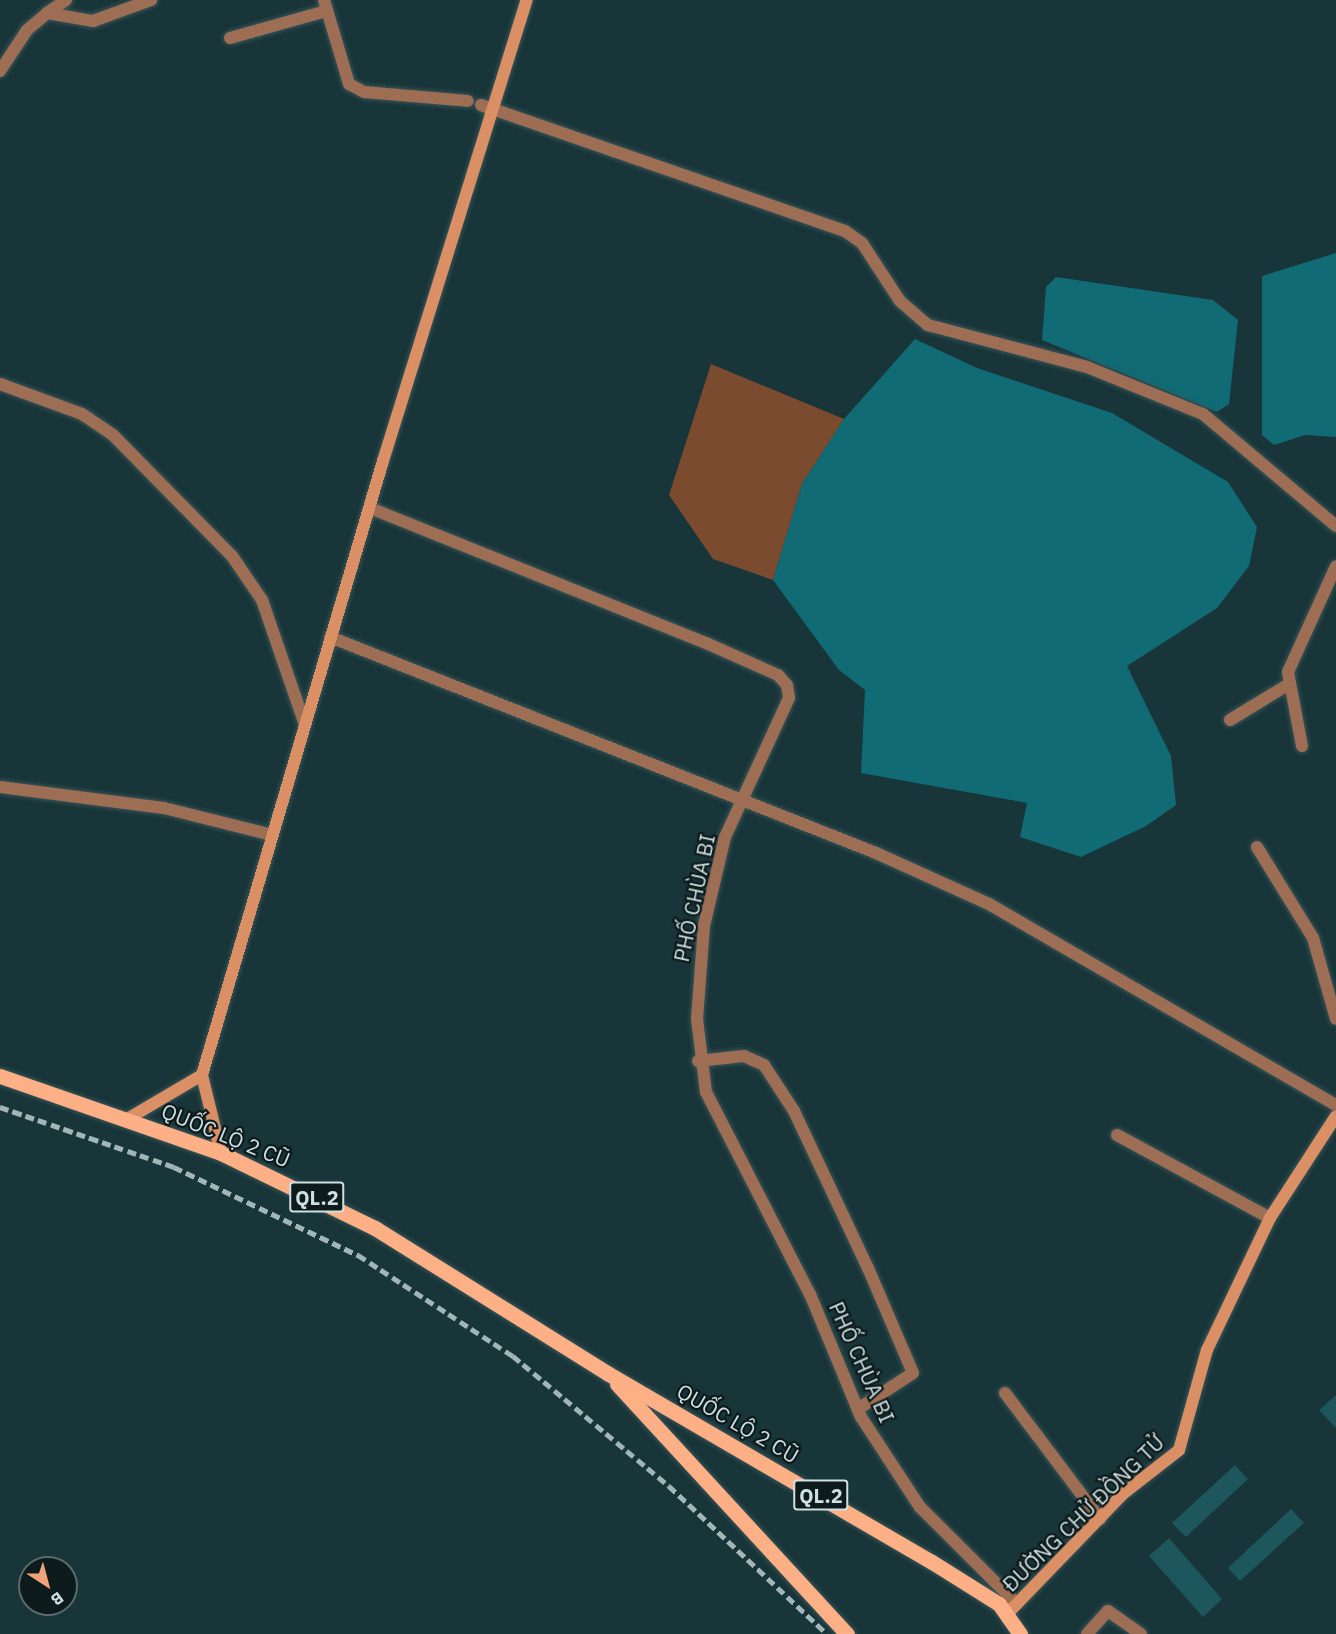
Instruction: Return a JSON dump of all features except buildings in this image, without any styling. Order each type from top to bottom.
[{"type":"main road","name":"QUỐC LỘ 2 CŨ","points":[[0,1076],[129,1118],[221,1153],[301,1188],[447,1268],[607,1373],[1012,1609],[1020,1634]]},
{"type":"main road","name":"QUỐC LỘ 2 CŨ","points":[[607,1373],[847,1634]]},
{"type":"street","points":[[0,71],[27,30],[66,0]]},
{"type":"street","points":[[47,13],[93,21],[151,0]]},
{"type":"street","points":[[221,1153],[202,1074],[486,108],[527,0]]},
{"type":"street","points":[[230,38],[325,5],[349,84],[364,92],[468,101]]},
{"type":"street","points":[[486,108],[845,231],[870,253],[900,301],[928,325],[1087,367],[1203,414],[1336,526]]},
{"type":"street","points":[[0,384],[82,414],[113,435],[232,556],[262,600],[305,725]]},
{"type":"street","name":"PHỐ CHÙA BI","points":[[370,507],[778,675],[789,698],[725,837],[704,926],[697,969],[698,1061],[715,1115],[810,1294],[858,1409],[920,1507],[1012,1609]]},
{"type":"street","points":[[1302,746],[1286,686],[1319,596],[1336,566]]},
{"type":"street","points":[[330,637],[989,903],[1336,1105]]},
{"type":"street","points":[[1230,720],[1286,686]]},
{"type":"street","points":[[0,787],[164,808],[272,835]]},
{"type":"street","points":[[1257,847],[1313,938],[1336,1019]]},
{"type":"street","points":[[698,1061],[744,1056],[764,1065],[794,1111],[868,1268],[913,1373],[858,1409]]},
{"type":"street","points":[[129,1118],[202,1074]]},
{"type":"street","name":"ĐƯỜNG CHỬ ĐỒNG TỬ","points":[[1012,1609],[1100,1519],[1179,1450],[1207,1350],[1270,1218],[1336,1116]]},
{"type":"street","points":[[1117,1136],[1270,1218]]},
{"type":"street","points":[[1005,1393],[1100,1519]]},
{"type":"street","points":[[1087,1634],[1108,1611],[1141,1634]]},
{"type":"shaded area","points":[[711,364],[844,419],[802,484],[773,580],[713,559],[669,495]]},
{"type":"water","points":[[1336,253],[1336,437],[1305,435],[1274,445],[1262,435],[1262,276]]},
{"type":"water","points":[[1056,277],[1213,300],[1238,320],[1229,404],[1217,412],[1042,340],[1046,287]]},
{"type":"water","points":[[915,339],[977,368],[1112,413],[1228,482],[1257,527],[1249,566],[1217,608],[1127,666],[1171,756],[1176,805],[1146,826],[1081,857],[1020,837],[1027,803],[861,773],[865,690],[839,670],[773,580],[802,484],[844,419]]},
{"type":"railway","points":[[0,1107],[174,1167],[358,1255],[513,1356],[669,1486],[827,1634]]}]
